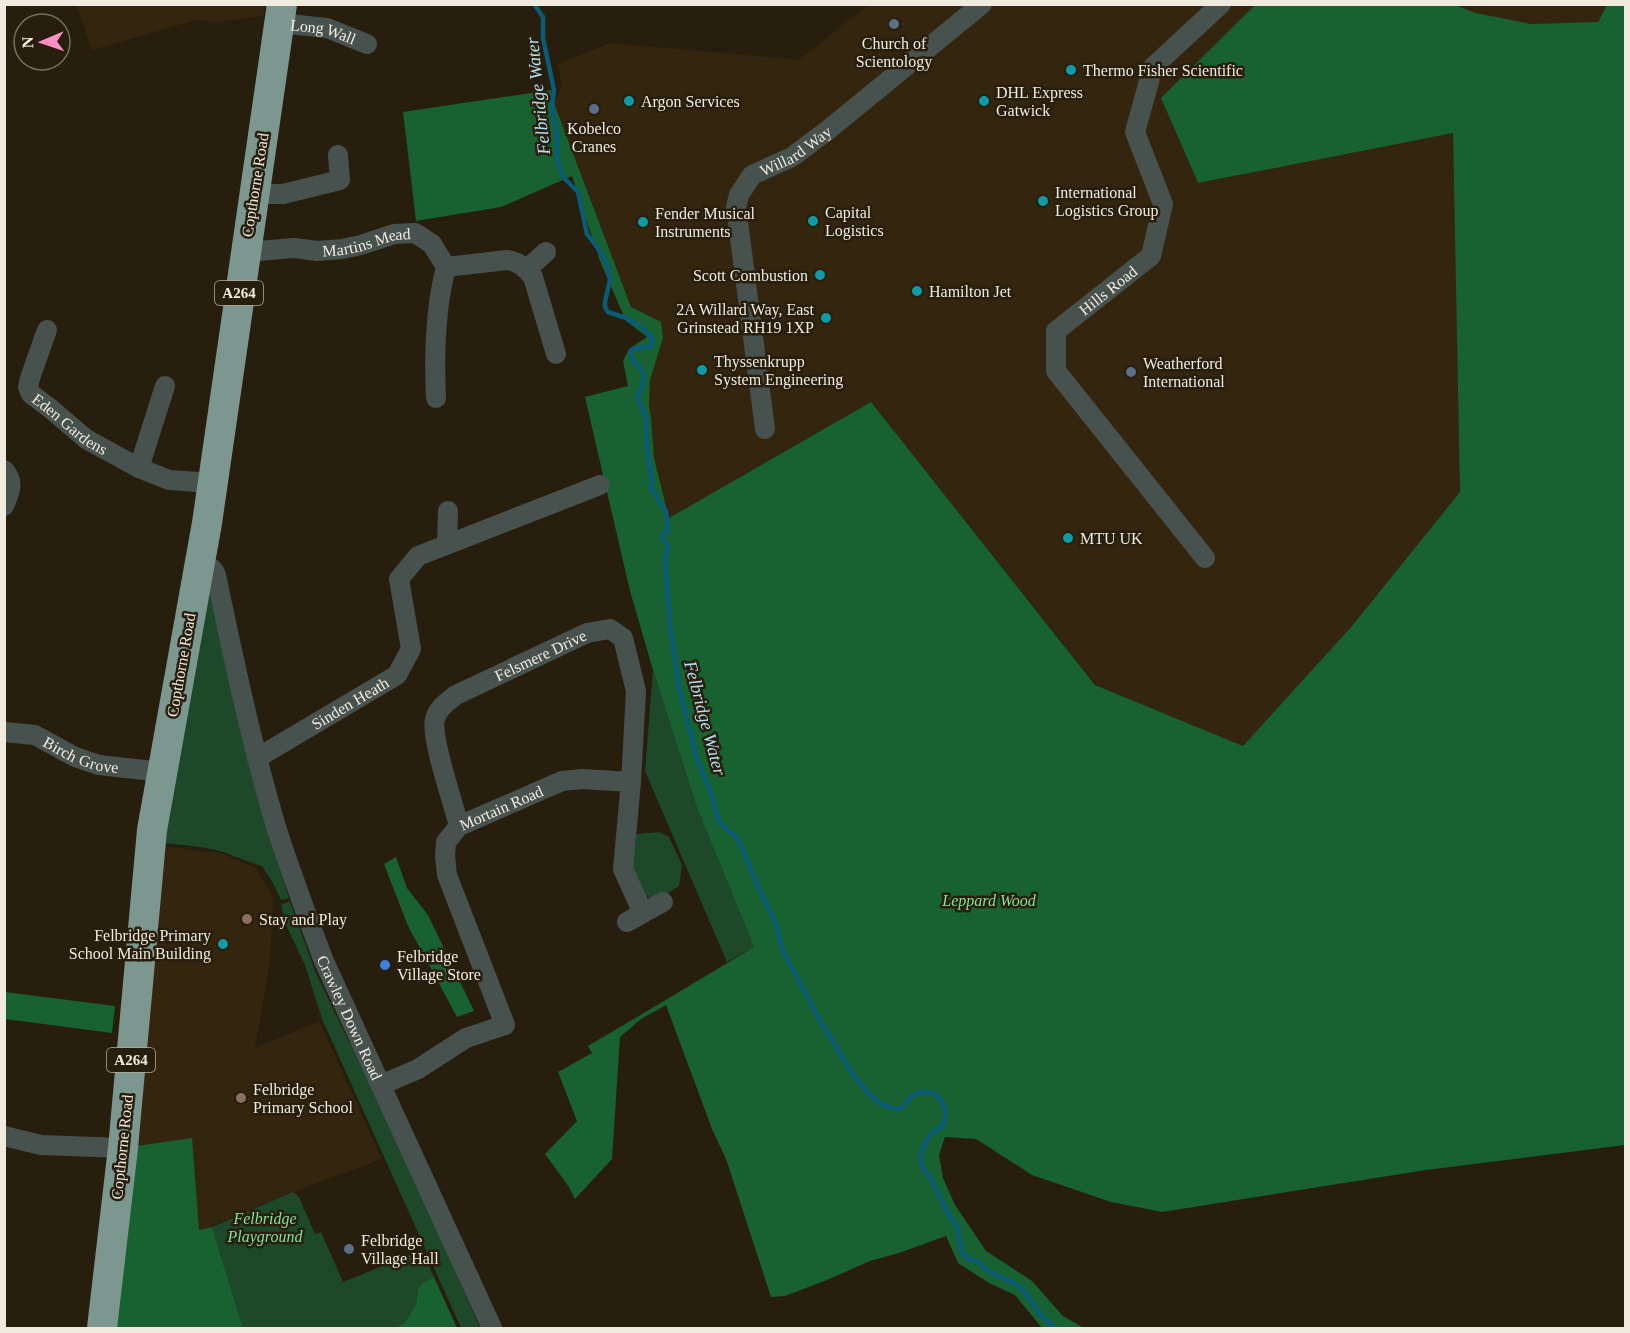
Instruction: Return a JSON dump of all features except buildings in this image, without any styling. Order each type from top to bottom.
[{"type":"highway","name":"Copthorne Road","points":[[102,1329],[123,1148],[152,837],[213,483],[280,14]]},
{"type":"street","name":"Willard Way","points":[[765,429],[736,207],[739,195],[752,175],[792,156],[828,130],[982,4]]},
{"type":"street","name":"Hills Road","points":[[1206,558],[1056,371],[1056,331],[1151,256],[1163,204],[1136,132],[1153,67],[1221,4]]},
{"type":"street","name":"Long Wall","points":[[280,14],[327,28],[367,44]]},
{"type":"street","points":[[254,194],[283,194],[340,180],[339,155]]},
{"type":"street","name":"Martins Mead","points":[[245,249],[260,251],[294,248],[317,251],[342,249],[394,234],[415,233],[432,244],[446,267]]},
{"type":"street","points":[[527,269],[546,252]]},
{"type":"street","points":[[436,398],[434,359],[440,292],[446,267],[507,260],[514,261],[527,269],[533,277],[555,354]]},
{"type":"street","name":"Eden Gardens","points":[[47,330],[30,378],[28,387],[31,394],[86,439],[139,468],[169,480],[213,483]]},
{"type":"street","points":[[139,468],[165,386]]},
{"type":"street","points":[[4,470],[11,480],[11,488],[4,506]]},
{"type":"street","name":"Sinden Heath","points":[[257,758],[397,675],[411,649],[399,579],[418,556],[600,484]]},
{"type":"street","points":[[447,544],[448,511]]},
{"type":"street","name":"Crawley Down Road","points":[[200,564],[211,567],[216,575],[242,701],[257,758],[287,860],[323,959],[492,1329]]},
{"type":"street","name":"Felsmere Drive","points":[[459,826],[437,747],[434,722],[440,708],[456,695],[587,633],[610,629],[622,638],[627,652],[636,691],[631,782]]},
{"type":"street","name":"Birch Grove","points":[[4,732],[35,735],[75,757],[99,765],[162,772]]},
{"type":"street","name":"Mortain Road","points":[[381,1085],[418,1069],[466,1038],[505,1026],[447,875],[446,842],[459,826],[562,782],[582,779],[631,782]]},
{"type":"street","points":[[631,782],[623,869],[635,918],[663,902]]},
{"type":"street","points":[[4,1136],[41,1145],[123,1148]]},
{"type":"shaded area","points":[[77,4],[266,5],[263,16],[217,22],[196,20],[92,50]]},
{"type":"shaded area","points":[[868,5],[1255,5],[1161,98],[1198,183],[1453,132],[1460,492],[1352,626],[1243,746],[1096,685],[871,402],[669,518],[654,458],[649,406],[650,380],[663,338],[631,307],[554,103],[562,87],[558,64],[610,43],[799,60]]},
{"type":"shaded area","points":[[1455,5],[1607,5],[1599,22],[1531,24],[1476,13]]},
{"type":"shaded area","name":"Felbridge Primary School","points":[[151,844],[218,852],[256,868],[273,896],[268,975],[255,1048],[319,1021],[382,1159],[293,1192],[199,1231],[123,1148]]},
{"type":"green space","name":"Leppard Wood","points":[[1255,5],[1455,5],[1476,13],[1531,24],[1598,22],[1607,5],[1625,5],[1625,1145],[1426,1170],[1162,1212],[1111,1202],[1032,1175],[976,1139],[945,1137],[939,1155],[943,1178],[955,1205],[986,1251],[1032,1281],[1063,1316],[1084,1328],[1042,1328],[1015,1295],[989,1283],[958,1263],[946,1236],[870,1261],[785,1296],[771,1297],[726,1159],[712,1129],[666,1005],[641,1019],[620,1037],[612,1159],[575,1199],[545,1154],[577,1121],[558,1072],[592,1053],[588,1046],[754,947],[697,808],[653,670],[630,591],[585,397],[628,386],[623,361],[629,349],[647,337],[626,321],[600,261],[572,176],[501,207],[416,221],[403,112],[551,90],[631,307],[661,322],[663,338],[650,380],[649,406],[654,458],[669,518],[871,402],[1095,685],[1243,746],[1352,626],[1460,492],[1453,133],[1198,183],[1161,98]]},
{"type":"green space","points":[[212,591],[256,784],[289,898],[281,900],[262,866],[216,850],[164,843],[201,594]]},
{"type":"green space","points":[[653,670],[697,808],[754,947],[727,962],[645,771]]},
{"type":"green space","points":[[659,832],[669,837],[682,865],[679,886],[656,900],[645,896],[632,868],[636,834]]},
{"type":"green space","points":[[396,857],[407,888],[428,915],[474,1011],[457,1017],[408,926],[384,864]]},
{"type":"green space","points":[[290,901],[315,971],[350,1044],[357,1047],[480,1328],[461,1328],[322,1019],[305,965],[286,925],[281,905]]},
{"type":"green space","points":[[5,992],[115,1006],[112,1033],[5,1019]]},
{"type":"green space","points":[[192,1138],[199,1230],[212,1227],[243,1328],[102,1328],[123,1148]]},
{"type":"green space","name":"Felbridge Playground","points":[[293,1192],[299,1197],[315,1234],[321,1232],[343,1282],[422,1250],[434,1277],[421,1284],[416,1304],[405,1324],[394,1328],[243,1328],[212,1227]]},
{"type":"green space","points":[[434,1277],[457,1328],[394,1328],[405,1323],[416,1304],[421,1284]]},
{"type":"waterway","name":"Felbridge Water","points":[[534,4],[543,17],[543,38],[554,90],[552,107],[557,135],[557,159],[563,177],[578,192],[587,234],[607,264],[610,280],[605,307],[608,312],[638,325],[653,340],[651,346],[633,349],[631,358],[644,373],[642,387],[637,397],[646,418],[651,487],[666,512],[668,531],[663,534],[662,538],[668,545],[665,560],[670,625],[679,689],[697,759],[712,796],[718,820],[735,835],[776,923],[782,949],[820,1021],[852,1073],[867,1092],[881,1104],[895,1109],[900,1109],[913,1095],[921,1092],[934,1093],[941,1101],[946,1111],[945,1120],[942,1127],[933,1132],[924,1144],[921,1165],[957,1227],[962,1253],[969,1259],[980,1262],[986,1270],[1017,1285],[1025,1292],[1040,1314],[1055,1328]]},
{"type":"place","name":"Church of Scientology","points":[[894,24]]},
{"type":"place","name":"Thermo Fisher Scientific","points":[[1071,70]]},
{"type":"place","name":"Argon Services","points":[[629,101]]},
{"type":"place","name":"DHL Express Gatwick","points":[[984,101]]},
{"type":"place","name":"Kobelco Cranes","points":[[594,109]]},
{"type":"place","name":"International Logistics Group","points":[[1043,201]]},
{"type":"place","name":"Capital Logistics","points":[[813,221]]},
{"type":"place","name":"Fender Musical Instruments","points":[[643,222]]},
{"type":"place","name":"Scott Combustion","points":[[820,275]]},
{"type":"place","name":"Hamilton Jet","points":[[917,291]]},
{"type":"place","name":"2A Willard Way, East Grinstead RH19 1XP","points":[[826,318]]},
{"type":"place","name":"Thyssenkrupp System Engineering","points":[[702,370]]},
{"type":"place","name":"Weatherford International","points":[[1131,372]]},
{"type":"place","name":"MTU UK","points":[[1068,538]]},
{"type":"place","name":"Stay and Play","points":[[247,919]]},
{"type":"place","name":"Felbridge Primary School Main Building","points":[[223,944]]},
{"type":"place","name":"Felbridge Village Store","points":[[385,965]]},
{"type":"place","name":"Felbridge Primary School","points":[[241,1098]]},
{"type":"place","name":"Felbridge Village Hall","points":[[349,1249]]}]
